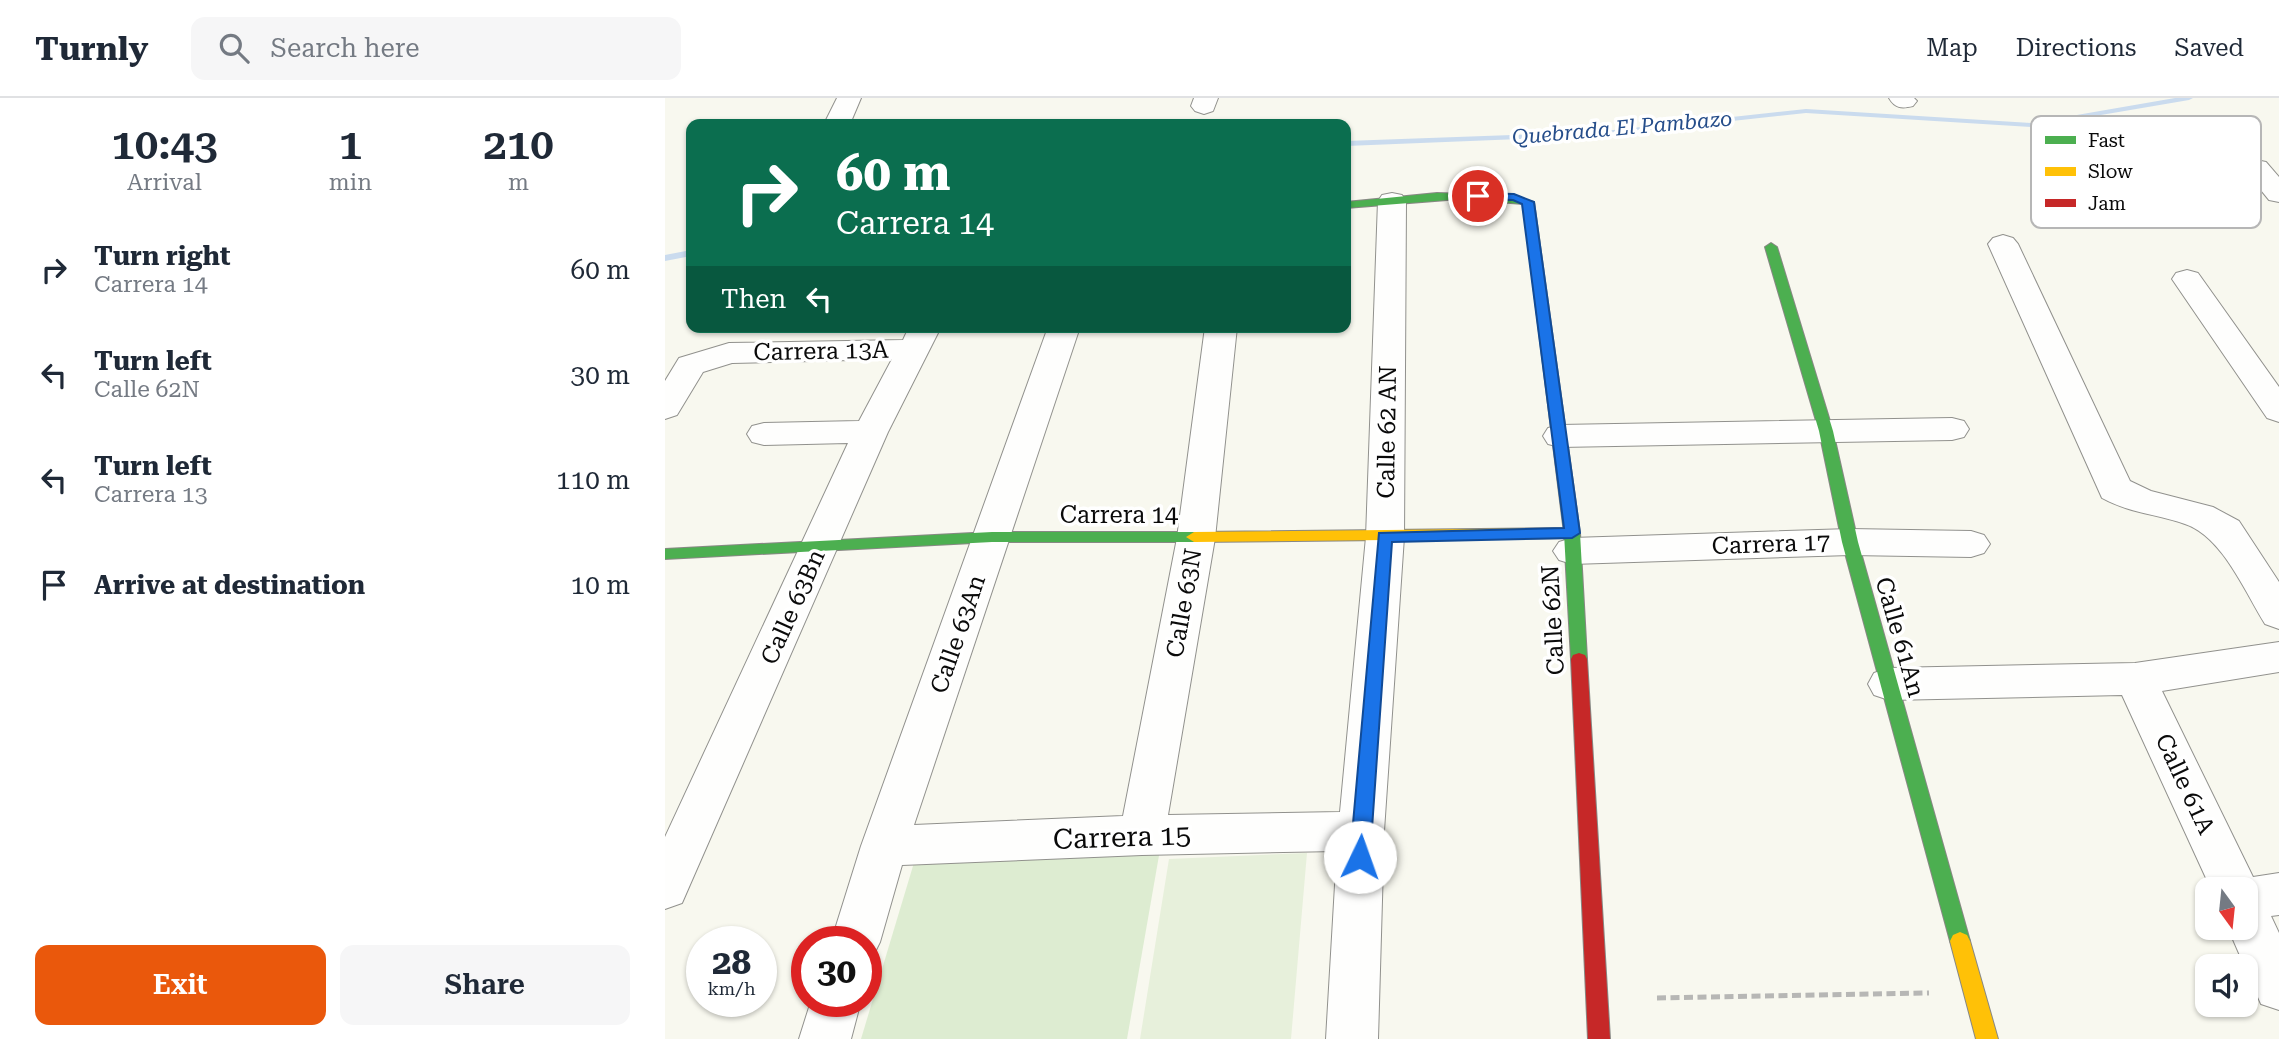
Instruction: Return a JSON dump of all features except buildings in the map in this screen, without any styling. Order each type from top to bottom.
[{"type":"street","points":[[839,119],[849,98]]},
{"type":"street","points":[[2261,174],[2279,194]]},
{"type":"street","name":"Calle 62N","points":[[1392,201],[1478,196],[1514,197],[1528,202],[1572,542],[1599,1039]]},
{"type":"street","points":[[1351,205],[1392,201]]},
{"type":"street","name":"Calle 62 AN","points":[[1352,1039],[1361,831],[1385,537],[1392,201]]},
{"type":"street","points":[[2003,244],[2116,489],[2128,498],[2214,520],[2226,530],[2279,614]]},
{"type":"street","name":"Calle 61An","points":[[1771,247],[1826,431],[1850,542],[1987,1039]]},
{"type":"street","points":[[2187,279],[2279,411]]},
{"type":"street","name":"Calle 63An","points":[[860,926],[884,846],[1062,333]]},
{"type":"street","name":"Calle 63N","points":[[1142,835],[1196,538],[1220,333]]},
{"type":"street","name":"Carrera 13A","points":[[665,408],[691,365],[729,353],[919,338]]},
{"type":"street","name":"Calle 63Bn","points":[[665,888],[871,432],[919,338]]},
{"type":"street","points":[[1560,436],[1952,429]]},
{"type":"street","points":[[764,433],[871,432]]},
{"type":"street","name":"Carrera 14","points":[[665,554],[992,537],[1385,537],[1572,542]]},
{"type":"street","name":"Carrera 17","points":[[1572,542],[1971,544]]},
{"type":"street","points":[[1889,684],[2135,679],[2279,657]]},
{"type":"street","name":"Calle 61A","points":[[2135,679],[2229,877]]},
{"type":"street","name":"Carrera 15","points":[[884,846],[1142,835],[1361,831]]},
{"type":"street","points":[[2258,897],[2279,894]]},
{"type":"street","points":[[2258,940],[2279,987]]},
{"type":"street","points":[[825,1039],[832,1017]]},
{"type":"path","points":[[1657,998],[1975,993]]},
{"type":"green space","points":[[1161,844],[1127,1039],[861,1039],[868,1017],[882,1017],[882,969],[916,856]]},
{"type":"green space","points":[[1307,853],[1291,1039],[1140,1039],[1169,859]]},
{"type":"waterway","name":"Quebrada El Pambazo","points":[[2084,116],[2189,98]]},
{"type":"waterway","name":"Quebrada El Pambazo","points":[[1351,144],[1595,134],[1806,111],[2031,125]]},
{"type":"waterway","name":"Quebrada El Pambazo","points":[[665,258],[686,254]]},
{"type":"traffic: fast","points":[[1351,204],[1460,196],[1528,202],[1572,533],[1579,659]]},
{"type":"traffic: fast","points":[[1771,247],[1826,431],[1850,542],[1960,941]]},
{"type":"traffic: fast","points":[[665,554],[992,537],[1194,537]]},
{"type":"traffic: slow","points":[[1194,537],[1572,533]]},
{"type":"traffic: slow","points":[[1960,941],[1987,1039]]},
{"type":"traffic: jam","points":[[1579,659],[1599,1039]]},
{"type":"route","points":[[1360,857],[1385,537],[1572,533],[1528,202],[1514,197],[1478,196]]}]
